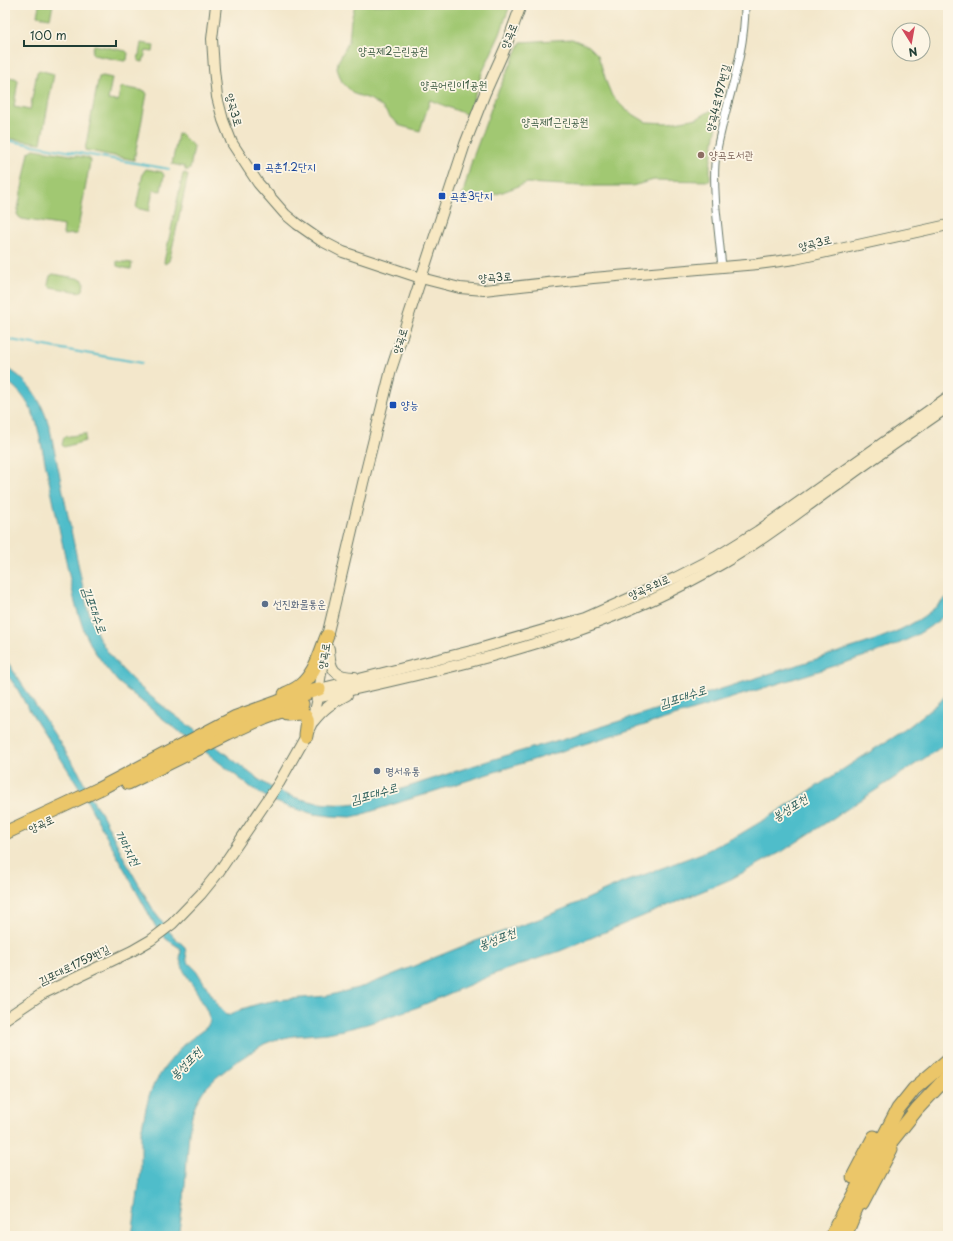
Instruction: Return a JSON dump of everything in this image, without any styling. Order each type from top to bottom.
[{"type":"highway","points":[[100,792],[216,726],[296,689],[304,682],[312,671],[327,636]]},
{"type":"highway","points":[[236,717],[278,702],[318,694]]},
{"type":"highway","points":[[74,804],[318,694]]},
{"type":"highway","points":[[265,717],[302,712],[308,719],[308,730]]},
{"type":"highway","name":"양곡로","points":[[5,833],[74,804]]},
{"type":"highway","name":"양곡로","points":[[5,840],[74,804]]},
{"type":"highway","points":[[840,1236],[898,1109],[914,1089],[948,1060]]},
{"type":"highway","points":[[840,1236],[886,1148],[927,1097],[948,1076]]},
{"type":"street","name":"양곡3로","points":[[216,5],[213,28],[213,56],[215,82],[220,109],[232,143],[240,158],[258,184],[285,214],[320,240],[343,252],[421,278],[460,288],[484,290],[593,278],[722,267],[795,259],[948,225]]},
{"type":"street","name":"양곡로","points":[[318,694],[327,636],[391,370],[465,144],[485,92],[506,46],[522,5]]},
{"type":"street","name":"양곡4로197번길","points":[[722,267],[715,191],[715,164],[719,139],[741,51],[745,5]]},
{"type":"street","name":"양곡우회로","points":[[318,694],[379,674],[476,650],[585,618],[675,578],[716,557],[758,531],[948,397]]},
{"type":"street","name":"양곡우회로","points":[[318,694],[362,688],[483,658],[572,632],[611,617],[687,583],[724,563],[769,535],[840,482],[948,407]]},
{"type":"street","points":[[327,636],[329,658],[332,669],[337,674],[346,677],[379,674]]},
{"type":"street","points":[[308,730],[323,710],[334,701],[362,688]]},
{"type":"street","points":[[308,730],[318,694]]},
{"type":"street","name":"김포대로1759번길","points":[[5,1019],[42,994],[132,951],[155,937],[172,924],[201,894],[218,873],[290,765],[308,730]]},
{"type":"green space","points":[[39,5],[53,5],[50,18],[37,16]]},
{"type":"green space","name":"양곡제2근린공원","points":[[355,5],[510,5],[500,34],[482,73],[468,115],[430,100],[420,131],[401,126],[391,118],[383,108],[370,99],[354,94],[342,82],[337,69],[338,62],[349,41],[351,20]]},
{"type":"green space","name":"양곡제1근린공원","points":[[572,39],[589,46],[598,55],[612,96],[626,110],[646,122],[669,123],[698,118],[720,105],[710,166],[710,181],[654,180],[632,186],[581,186],[527,183],[467,205],[461,201],[472,160],[495,98],[521,42]]},
{"type":"green space","points":[[141,43],[154,45],[153,52],[146,51],[143,62],[138,61]]},
{"type":"green space","points":[[94,45],[126,51],[128,53],[127,60],[124,61],[93,55]]},
{"type":"green space","points":[[39,70],[54,74],[41,143],[5,138],[5,77],[15,78],[18,80],[14,107],[30,110],[37,72]]},
{"type":"green space","points":[[103,76],[112,78],[108,100],[118,101],[120,89],[122,87],[145,91],[147,94],[134,160],[85,150],[98,81],[99,77]]},
{"type":"green space","points":[[178,134],[181,134],[194,147],[189,170],[185,170],[185,167],[172,164]]},
{"type":"green space","points":[[34,149],[89,158],[90,162],[77,234],[63,235],[64,226],[22,219],[17,214],[29,152]]},
{"type":"green space","points":[[146,169],[162,172],[164,175],[161,191],[153,190],[149,211],[136,208],[143,173]]},
{"type":"green space","points":[[185,173],[188,175],[172,249],[169,261],[165,264],[164,262],[183,174]]},
{"type":"green space","points":[[117,261],[132,263],[131,269],[117,266]]},
{"type":"green space","points":[[53,274],[82,279],[84,282],[83,290],[80,292],[50,287],[48,284],[50,276]]},
{"type":"green space","points":[[86,434],[85,441],[64,447],[62,445],[64,437]]},
{"type":"water","points":[[5,367],[29,386],[39,401],[47,419],[87,607],[99,638],[110,654],[122,669],[151,697],[254,776],[278,791],[307,801],[327,804],[358,803],[864,644],[888,635],[919,620],[948,596],[948,612],[924,630],[899,644],[844,663],[360,815],[351,817],[314,814],[271,800],[252,788],[118,682],[93,649],[84,631],[75,603],[37,424],[25,399],[11,384],[5,380]]},
{"type":"water","name":"봉성포천","points":[[5,658],[78,771],[127,864],[155,913],[173,936],[185,947],[187,961],[196,970],[226,1015],[230,1015],[258,1004],[277,1000],[327,996],[365,986],[473,942],[539,919],[622,883],[702,853],[737,836],[777,812],[907,728],[940,702],[948,692],[948,740],[937,750],[783,851],[731,879],[560,951],[499,972],[418,1007],[367,1024],[343,1030],[293,1036],[264,1044],[234,1063],[217,1077],[203,1091],[196,1103],[189,1132],[184,1199],[178,1236],[132,1236],[141,1171],[141,1132],[149,1096],[154,1084],[165,1067],[183,1045],[207,1027],[210,1021],[207,1011],[184,971],[180,960],[180,948],[166,939],[157,929],[81,790],[17,688],[5,672]]},
{"type":"waterway","points":[[5,140],[169,169]]},
{"type":"waterway","points":[[5,339],[142,363]]},
{"type":"place","name":"양곡도서관","points":[[701,155]]},
{"type":"place","name":"곡촌1.2단지","points":[[257,167]]},
{"type":"place","name":"곡촌3단지","points":[[442,196]]},
{"type":"place","name":"양능","points":[[393,405]]},
{"type":"place","name":"선진화물통운","points":[[265,604]]},
{"type":"place","name":"명서유통","points":[[377,771]]},
{"type":"park label","name":"양곡어린이1공원","points":[[454,85]]},
{"type":"water label","name":"김포대수로","points":[[94,610]]},
{"type":"water label","name":"김포대수로","points":[[683,697]]},
{"type":"water label","name":"김포대수로","points":[[374,794]]},
{"type":"water label","name":"가마지천","points":[[127,848]]}]
